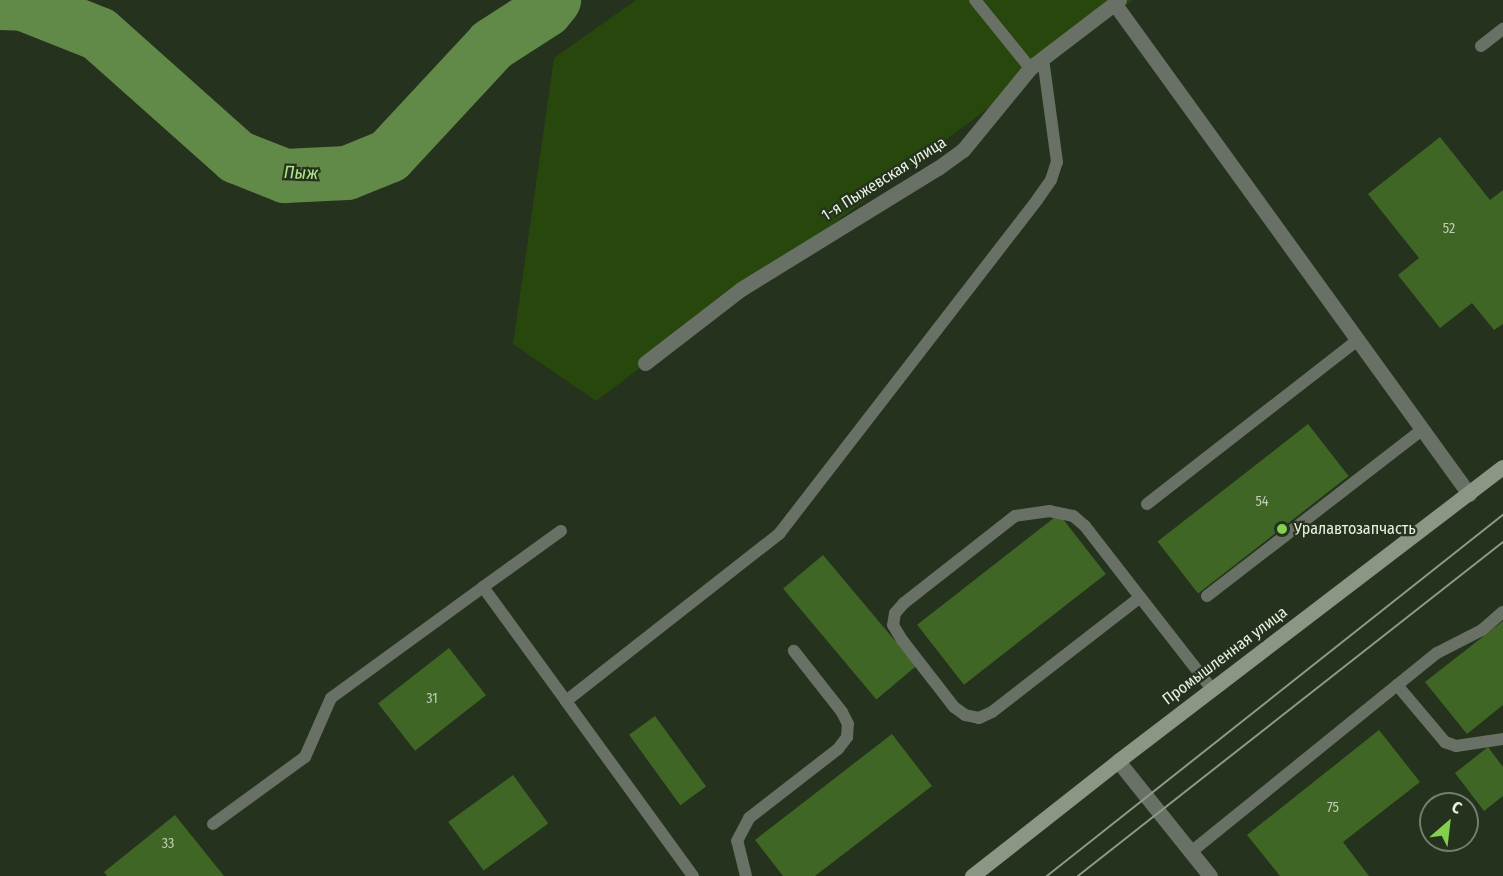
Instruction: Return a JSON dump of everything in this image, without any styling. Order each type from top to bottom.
[{"type":"street","name":"1-я Пыжевская улица","points":[[645,363],[741,289],[963,150],[1030,68],[1116,2]]},
{"type":"street","points":[[1116,2],[1469,494]]},
{"type":"street","name":"Промышленная улица","points":[[972,876],[1118,761],[1503,467]]},
{"type":"street","points":[[1118,761],[1210,876]]},
{"type":"lane","points":[[975,0],[1030,68]]},
{"type":"lane","points":[[1481,46],[1503,29]]},
{"type":"lane","points":[[566,701],[779,534],[1038,200],[1051,180],[1057,162],[1043,58]]},
{"type":"lane","points":[[1147,504],[1358,340]]},
{"type":"lane","points":[[1207,596],[1423,429]]},
{"type":"lane","points":[[1140,597],[992,712],[978,718],[965,715],[954,707],[893,625],[895,613],[904,603],[1016,516],[1050,511],[1064,512],[1084,525],[1212,689]]},
{"type":"lane","points":[[213,824],[305,757],[331,698],[561,531]]},
{"type":"lane","points":[[483,587],[693,876]]},
{"type":"lane","points":[[1191,852],[1437,653],[1482,630],[1503,612]]},
{"type":"lane","points":[[746,876],[737,842],[749,818],[838,749],[847,737],[848,724],[842,712],[794,651]]},
{"type":"lane","points":[[1397,685],[1445,742],[1456,746],[1503,739]]},
{"type":"green space","points":[[636,0],[1133,0],[596,401],[513,344],[554,58]]},
{"type":"building","points":[[1440,137],[1490,200],[1503,190],[1503,324],[1494,330],[1472,303],[1440,328],[1398,275],[1419,258],[1368,194]]},
{"type":"building","points":[[1308,424],[1349,476],[1198,594],[1157,542]]},
{"type":"building","points":[[1059,514],[1106,574],[964,685],[917,625]]},
{"type":"building","points":[[823,555],[916,666],[876,700],[783,588]]},
{"type":"building","points":[[1503,621],[1503,705],[1467,734],[1425,682]]},
{"type":"building","points":[[449,648],[486,695],[415,751],[378,703]]},
{"type":"building","points":[[655,716],[706,786],[680,805],[629,735]]},
{"type":"building","points":[[1379,730],[1420,782],[1343,842],[1369,876],[1280,876],[1247,835]]},
{"type":"building","points":[[892,734],[932,786],[815,876],[783,876],[755,840]]},
{"type":"building","points":[[1488,747],[1503,767],[1503,796],[1484,811],[1479,804],[1479,792],[1470,792],[1455,773]]},
{"type":"building","points":[[513,775],[548,824],[484,871],[448,822]]},
{"type":"building","points":[[175,815],[224,876],[107,876],[104,872]]},
{"type":"waterway","name":"Пыж","points":[[0,3],[23,4],[99,34],[237,157],[285,176],[347,173],[389,156],[492,45],[546,10],[554,0]]},
{"type":"tram line","points":[[1047,876],[1503,515]]},
{"type":"tram line","points":[[1078,876],[1503,542]]},
{"type":"place","name":"Уралавтозапчасть","points":[[1282,529]]}]
